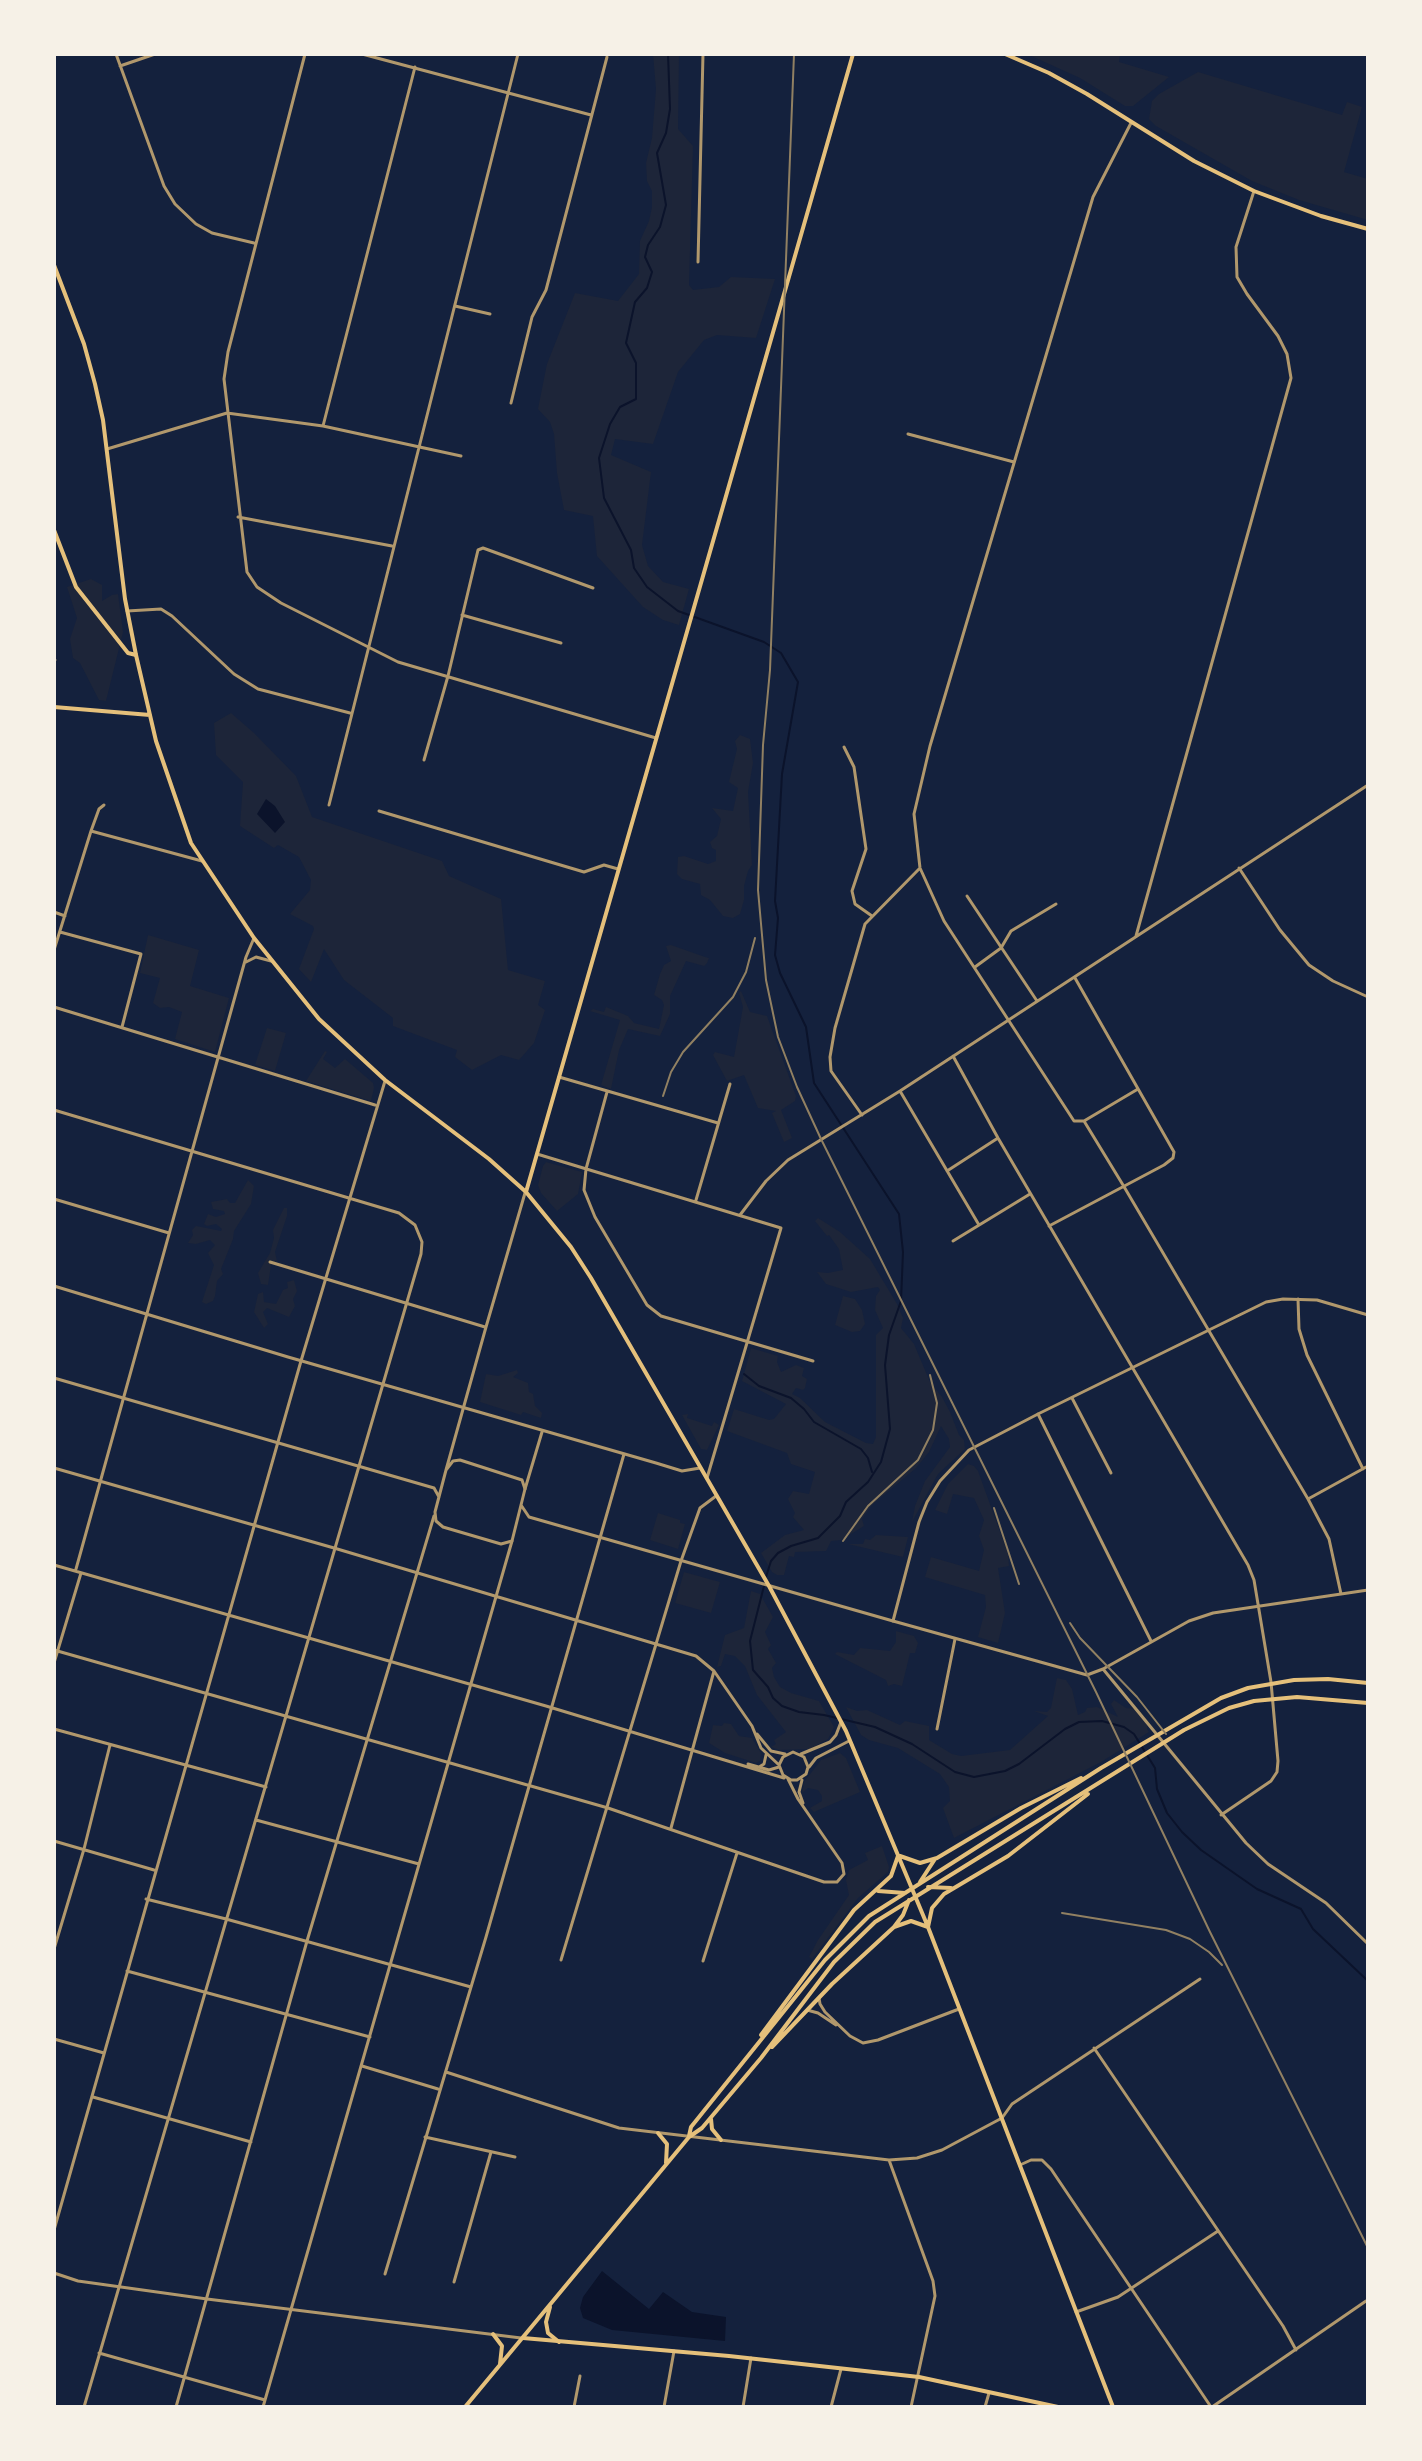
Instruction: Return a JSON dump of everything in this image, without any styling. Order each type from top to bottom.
[{"type":"main road","points":[[526,1192],[853,54]]},
{"type":"main road","points":[[1005,54],[1049,73],[1194,161],[1254,191],[1321,216],[1368,229]]},
{"type":"main road","points":[[54,265],[84,344],[95,384],[107,449],[127,611],[150,715],[183,824],[202,861],[254,938],[334,1035],[385,1080],[489,1159],[526,1192],[571,1247],[591,1278],[769,1586],[846,1731],[928,1927],[1113,2407]]},
{"type":"main road","points":[[54,530],[76,587],[128,653],[136,655]]},
{"type":"main road","points":[[54,707],[150,715]]},
{"type":"main road","points":[[689,2137],[691,2127],[825,1960],[869,1916],[1101,1768],[1221,1698],[1271,1682],[1328,1679],[1368,1683]]},
{"type":"main road","points":[[761,2058],[834,1962],[875,1922],[1184,1730],[1229,1708],[1273,1698],[1321,1697],[1368,1703]]},
{"type":"main road","points":[[898,1855],[920,1863],[937,1858],[1021,1808],[1101,1768]]},
{"type":"main road","points":[[928,1927],[932,1908],[938,1900],[1008,1856],[1109,1778]]},
{"type":"main road","points":[[737,2070],[854,1910],[894,1872],[898,1855]]},
{"type":"main road","points":[[917,1901],[919,1885],[926,1870],[937,1858]]},
{"type":"main road","points":[[908,1878],[919,1885],[954,1888]]},
{"type":"main road","points":[[468,2406],[689,2137],[702,2128],[761,2058],[819,1997],[894,1927],[905,1912],[910,1895],[908,1878]]},
{"type":"main road","points":[[875,1892],[889,1890],[910,1895],[917,1901]]},
{"type":"main road","points":[[894,1927],[911,1921],[928,1927]]},
{"type":"main road","points":[[711,2116],[712,2129],[721,2140]]},
{"type":"main road","points":[[658,2133],[667,2144],[666,2164]]},
{"type":"main road","points":[[552,2303],[546,2322],[548,2333],[559,2342]]},
{"type":"main road","points":[[493,2334],[502,2346],[500,2365]]},
{"type":"main road","points":[[523,2338],[751,2358],[919,2377],[1058,2407]]},
{"type":"street","points":[[116,54],[164,186],[175,204],[196,224],[212,233],[255,243]]},
{"type":"street","points":[[120,66],[155,54]]},
{"type":"street","points":[[305,54],[255,243],[224,379],[238,517],[247,572],[257,587],[268,595],[398,662],[656,738]]},
{"type":"street","points":[[362,54],[591,115]]},
{"type":"street","points":[[329,805],[518,54]]},
{"type":"street","points":[[698,262],[703,54]]},
{"type":"street","points":[[511,403],[532,317],[546,290],[607,57]]},
{"type":"street","points":[[323,426],[415,67]]},
{"type":"street","points":[[1132,121],[1093,197],[929,750],[914,814],[920,868],[944,921],[1074,1121],[1084,1121],[1138,1089]]},
{"type":"street","points":[[1136,936],[1291,378],[1287,354],[1278,336],[1237,277],[1236,247],[1254,191]]},
{"type":"street","points":[[455,306],[490,314]]},
{"type":"street","points":[[107,449],[227,413],[323,426],[461,456]]},
{"type":"street","points":[[908,434],[1014,462]]},
{"type":"street","points":[[238,517],[392,547]]},
{"type":"street","points":[[424,760],[478,550],[483,548],[593,588]]},
{"type":"street","points":[[127,611],[161,609],[234,674],[258,689],[350,713]]},
{"type":"street","points":[[462,615],[561,643]]},
{"type":"street","points":[[844,747],[854,767],[866,849],[852,891],[855,904],[873,916]]},
{"type":"street","points":[[740,1215],[766,1181],[788,1160],[900,1091],[1368,785]]},
{"type":"street","points":[[54,950],[91,831],[99,809],[104,805]]},
{"type":"street","points":[[379,811],[584,872],[604,865],[618,869]]},
{"type":"street","points":[[91,831],[202,861]]},
{"type":"street","points":[[862,1115],[831,1071],[835,1028],[865,924],[920,868]]},
{"type":"street","points":[[1239,868],[1280,930],[1309,965],[1333,981],[1368,997]]},
{"type":"street","points":[[967,896],[1037,1001]]},
{"type":"street","points":[[975,967],[1001,948],[1011,931],[1056,904]]},
{"type":"street","points":[[54,912],[65,916]]},
{"type":"street","points":[[60,932],[141,954],[122,1027]]},
{"type":"street","points":[[54,1663],[101,1482],[254,938]]},
{"type":"street","points":[[244,965],[248,959],[256,957],[271,961]]},
{"type":"street","points":[[1049,1226],[1173,1158],[1174,1152],[1074,977]]},
{"type":"street","points":[[54,1007],[376,1106]]},
{"type":"street","points":[[953,1056],[1254,1580],[1273,1698],[1277,1772],[1271,1781],[1221,1815]]},
{"type":"street","points":[[559,1077],[718,1123]]},
{"type":"street","points":[[54,2230],[106,2054],[154,1870],[208,1693],[324,1280],[385,1080]]},
{"type":"street","points":[[696,1201],[730,1084]]},
{"type":"street","points":[[900,1091],[979,1225]]},
{"type":"street","points":[[607,1092],[586,1169],[584,1190],[587,1202],[618,1259],[653,1312],[813,1361]]},
{"type":"street","points":[[54,1110],[399,1213],[419,1232],[421,1254],[84,2407]]},
{"type":"street","points":[[1084,1121],[1308,1499],[1329,1539],[1341,1594]]},
{"type":"street","points":[[946,1171],[998,1138]]},
{"type":"street","points":[[537,1154],[781,1228],[707,1480]]},
{"type":"street","points":[[176,2407],[307,1941],[435,1512],[526,1192]]},
{"type":"street","points":[[953,1241],[1030,1194]]},
{"type":"street","points":[[54,1199],[170,1234]]},
{"type":"street","points":[[270,1262],[486,1327]]},
{"type":"street","points":[[54,1286],[682,1471],[700,1468]]},
{"type":"street","points":[[1298,1298],[1299,1329],[1307,1355],[1363,1469]]},
{"type":"street","points":[[893,1621],[919,1522],[940,1481],[969,1450],[1266,1302],[1298,1298],[1317,1300],[1368,1315]]},
{"type":"street","points":[[54,1378],[434,1488],[439,1497]]},
{"type":"street","points":[[1072,1398],[1111,1473]]},
{"type":"street","points":[[1038,1414],[1151,1641]]},
{"type":"street","points":[[263,2407],[543,1430]]},
{"type":"street","points":[[385,2274],[624,1454]]},
{"type":"street","points":[[446,1470],[453,1461],[460,1460],[515,1476],[522,1480],[525,1489]]},
{"type":"street","points":[[1308,1499],[1368,1466]]},
{"type":"street","points":[[54,1468],[696,1656],[714,1671],[766,1753],[779,1766],[845,1872],[834,1883],[824,1882],[608,1808],[56,1650]]},
{"type":"street","points":[[434,1488],[443,1482]]},
{"type":"street","points":[[561,1960],[681,1561],[700,1508],[716,1496]]},
{"type":"street","points":[[521,1505],[529,1517]]},
{"type":"street","points":[[435,1512],[436,1521],[443,1527],[501,1544],[512,1541]]},
{"type":"street","points":[[516,1522],[529,1517],[1087,1675],[1189,1621],[1213,1613],[1368,1590]]},
{"type":"street","points":[[54,1565],[471,1684],[787,1779],[803,1777]]},
{"type":"street","points":[[937,1729],[955,1639]]},
{"type":"street","points":[[1103,1669],[1221,1815],[1268,1864],[1326,1903],[1368,1944]]},
{"type":"street","points":[[670,1830],[714,1671]]},
{"type":"street","points":[[754,1732],[771,1751],[801,1754],[830,1742],[841,1722]]},
{"type":"street","points":[[54,1729],[266,1787]]},
{"type":"street","points":[[805,1807],[799,1792],[807,1771],[816,1758],[850,1741]]},
{"type":"street","points":[[54,1949],[84,1849],[110,1745]]},
{"type":"street","points":[[759,1767],[766,1761],[766,1753]]},
{"type":"street","points":[[732,1761],[769,1770],[779,1766],[786,1754]]},
{"type":"street","points":[[801,1754],[808,1763],[807,1771]]},
{"type":"street","points":[[256,1820],[419,1864]]},
{"type":"street","points":[[54,1841],[154,1870]]},
{"type":"street","points":[[703,1961],[737,1853]]},
{"type":"street","points":[[146,1899],[471,1987]]},
{"type":"street","points":[[127,1971],[370,2037]]},
{"type":"street","points":[[446,2072],[602,2124],[889,2160],[917,2158],[942,2150],[1002,2118],[1012,2104],[1200,1979]]},
{"type":"street","points":[[819,1997],[821,2008],[839,2026],[858,2042],[869,2043],[959,2009]]},
{"type":"street","points":[[807,2010],[839,2026]]},
{"type":"street","points":[[54,2039],[106,2054]]},
{"type":"street","points":[[1094,2048],[1296,2350]]},
{"type":"street","points":[[362,2066],[439,2089]]},
{"type":"street","points":[[93,2097],[251,2142]]},
{"type":"street","points":[[425,2137],[515,2157]]},
{"type":"street","points":[[454,2282],[491,2152]]},
{"type":"street","points":[[889,2160],[933,2281],[935,2296],[911,2407]]},
{"type":"street","points":[[1020,2165],[1031,2160],[1042,2160],[1051,2169],[1212,2407],[1366,2301]]},
{"type":"street","points":[[1076,2312],[1118,2297],[1218,2231]]},
{"type":"street","points":[[54,2273],[78,2281],[119,2287],[523,2338]]},
{"type":"street","points":[[664,2407],[674,2351]]},
{"type":"street","points":[[99,2353],[265,2400]]},
{"type":"street","points":[[743,2407],[751,2358]]},
{"type":"street","points":[[831,2407],[841,2369]]},
{"type":"street","points":[[574,2407],[580,2376]]},
{"type":"street","points":[[985,2407],[989,2393]]},
{"type":"shaded area","points":[[653,54],[679,54],[678,129],[693,146],[689,285],[693,290],[719,287],[731,277],[775,279],[756,338],[717,335],[704,340],[678,372],[653,444],[615,439],[611,455],[651,472],[642,545],[648,566],[663,582],[689,589],[679,625],[663,620],[643,607],[597,556],[593,516],[564,510],[554,434],[550,422],[538,409],[547,364],[575,293],[618,301],[639,274],[640,241],[652,207],[646,163],[652,138],[656,89]]},
{"type":"shaded area","points":[[1027,54],[1120,54],[1119,62],[1169,77],[1133,106],[1125,106],[1080,78]]},
{"type":"shaded area","points":[[1198,72],[1342,115],[1347,102],[1362,107],[1344,172],[1368,179],[1368,220],[1299,200],[1252,181],[1156,126],[1149,119],[1152,101]]},
{"type":"shaded area","points":[[91,579],[102,585],[102,601],[118,594],[123,632],[106,701],[99,700],[80,663],[73,658],[70,639],[77,618],[67,587]]},
{"type":"shaded area","points":[[231,713],[296,776],[312,817],[442,861],[449,876],[501,899],[508,970],[545,981],[538,1005],[545,1010],[534,1043],[519,1060],[501,1055],[472,1070],[455,1057],[457,1050],[393,1026],[393,1018],[344,980],[324,949],[311,982],[299,969],[314,929],[290,914],[310,890],[311,880],[299,857],[278,845],[274,848],[240,826],[243,782],[216,755],[214,723]]},
{"type":"shaded area","points":[[740,735],[750,739],[753,763],[748,792],[752,865],[744,886],[740,914],[733,918],[723,916],[710,900],[701,895],[700,884],[682,879],[677,874],[678,857],[708,864],[716,861],[716,850],[710,842],[717,836],[721,819],[712,808],[733,811],[738,788],[729,782],[737,749],[735,741]]},
{"type":"shaded area","points":[[266,799],[275,806],[285,822],[275,833],[257,814]]},
{"type":"shaded area","points":[[148,935],[199,950],[190,986],[229,998],[215,1052],[175,1039],[182,1012],[169,1007],[160,1008],[153,1003],[160,978],[140,973]]},
{"type":"shaded area","points":[[666,946],[709,958],[707,963],[704,966],[686,961],[670,996],[670,1014],[660,1036],[628,1029],[619,1050],[611,1089],[601,1085],[620,1020],[590,1011],[604,1012],[606,1007],[628,1016],[634,1023],[659,1029],[664,1005],[654,995],[664,965],[671,961]]},
{"type":"shaded area","points":[[741,991],[750,1012],[767,1016],[796,1096],[795,1101],[781,1110],[792,1138],[784,1142],[772,1113],[776,1111],[758,1108],[744,1075],[727,1081],[713,1055],[715,1052],[734,1057],[743,1007]]},
{"type":"shaded area","points":[[267,1028],[286,1033],[275,1071],[255,1065]]},
{"type":"shaded area","points":[[325,1051],[323,1059],[335,1068],[345,1059],[373,1083],[371,1101],[306,1081]]},
{"type":"shaded area","points":[[546,1162],[582,1172],[578,1194],[557,1211],[538,1185]]},
{"type":"shaded area","points":[[248,1180],[254,1186],[251,1204],[234,1231],[213,1301],[206,1304],[202,1302],[214,1265],[208,1253],[215,1245],[210,1240],[188,1243],[193,1235],[192,1230],[196,1226],[221,1231],[216,1224],[204,1224],[208,1214],[216,1217],[225,1214],[213,1209],[211,1202],[227,1199],[235,1203]]},
{"type":"shaded area","points":[[284,1208],[287,1208],[287,1216],[275,1252],[277,1261],[271,1265],[268,1285],[261,1284],[258,1273],[270,1253],[273,1230]]},
{"type":"shaded area","points":[[818,1218],[840,1232],[870,1259],[897,1304],[903,1318],[901,1328],[914,1344],[930,1382],[950,1412],[964,1440],[965,1449],[938,1474],[912,1522],[925,1481],[950,1447],[941,1426],[929,1452],[916,1468],[872,1505],[862,1519],[864,1526],[841,1540],[831,1541],[826,1551],[795,1552],[794,1557],[789,1556],[784,1575],[777,1575],[761,1553],[785,1535],[804,1530],[793,1517],[795,1513],[788,1499],[793,1491],[809,1494],[815,1472],[791,1464],[787,1453],[727,1431],[734,1409],[769,1420],[774,1419],[786,1404],[742,1381],[751,1348],[778,1356],[781,1372],[796,1365],[804,1368],[802,1376],[807,1379],[805,1388],[796,1388],[792,1394],[825,1422],[866,1443],[873,1444],[876,1437],[876,1335],[883,1328],[875,1310],[876,1296],[880,1290],[878,1287],[851,1292],[826,1284],[817,1272],[843,1270],[839,1249],[815,1221]]},
{"type":"shaded area","points":[[294,1280],[297,1291],[293,1299],[295,1306],[289,1317],[267,1308],[263,1312],[268,1324],[264,1328],[254,1312],[258,1294],[263,1292],[264,1302],[276,1304],[283,1290],[288,1288],[287,1282]]},
{"type":"shaded area","points":[[843,1296],[855,1299],[862,1310],[865,1324],[860,1331],[852,1332],[835,1325]]},
{"type":"shaded area","points":[[517,1370],[513,1377],[528,1383],[535,1406],[542,1413],[541,1418],[480,1402],[486,1374],[498,1376]]},
{"type":"shaded area","points":[[688,1414],[687,1418],[712,1426],[714,1422],[719,1425],[707,1450],[701,1449],[682,1415]]},
{"type":"shaded area","points":[[968,1464],[978,1471],[1008,1554],[1009,1566],[998,1568],[1005,1613],[998,1643],[978,1637],[986,1607],[985,1595],[925,1577],[931,1557],[979,1571],[984,1550],[979,1536],[984,1520],[974,1498],[953,1494],[947,1514],[935,1510],[948,1484]]},
{"type":"shaded area","points":[[658,1513],[685,1524],[678,1549],[650,1540]]},
{"type":"shaded area","points":[[876,1535],[908,1537],[903,1557],[848,1544],[863,1544],[865,1539],[870,1540]]},
{"type":"shaded area","points":[[684,1572],[720,1582],[711,1613],[675,1603]]},
{"type":"shaded area","points":[[751,1591],[760,1594],[773,1617],[765,1632],[771,1645],[768,1649],[776,1663],[772,1668],[774,1677],[780,1687],[819,1701],[834,1727],[828,1739],[810,1749],[779,1750],[771,1747],[776,1744],[774,1740],[786,1732],[757,1695],[745,1666],[735,1656],[725,1654],[721,1666],[717,1667],[725,1635],[744,1628]]},
{"type":"shaded area","points":[[896,1631],[914,1636],[918,1643],[915,1653],[910,1653],[902,1686],[888,1686],[886,1680],[835,1654],[854,1655],[860,1648],[890,1651],[896,1642]]},
{"type":"shaded area","points":[[1057,1678],[1066,1680],[1072,1689],[1078,1715],[1087,1708],[1097,1707],[1118,1717],[1111,1704],[1114,1700],[1126,1708],[1139,1709],[1148,1721],[1149,1732],[1101,1762],[954,1838],[943,1808],[950,1801],[949,1787],[940,1774],[898,1748],[861,1735],[846,1707],[857,1711],[867,1710],[900,1725],[905,1721],[929,1726],[929,1740],[952,1754],[961,1756],[1010,1750],[1048,1716],[1034,1711],[1047,1712],[1051,1708]]},
{"type":"shaded area","points":[[724,1723],[731,1724],[739,1736],[752,1738],[761,1753],[760,1761],[756,1763],[725,1753],[709,1743],[713,1725],[722,1726]]},
{"type":"shaded area","points":[[840,1753],[846,1758],[860,1792],[814,1812],[810,1808],[822,1801],[822,1796],[818,1790],[808,1788],[802,1793],[804,1782],[821,1760]]},
{"type":"shaded area","points":[[882,1846],[888,1872],[858,1898],[812,1959],[809,1957],[818,1940],[849,1895],[846,1880],[849,1870],[868,1860],[865,1853]]},
{"type":"shaded area","points":[[602,2271],[649,2309],[663,2292],[692,2312],[726,2317],[725,2341],[612,2330],[583,2318],[580,2308],[583,2297]]},
{"type":"waterway","points":[[668,54],[670,109],[666,133],[657,153],[666,205],[660,227],[648,245],[645,257],[652,272],[647,288],[635,302],[626,343],[636,363],[636,399],[620,407],[610,424],[599,458],[604,498],[631,550],[634,568],[647,587],[678,611],[764,642],[781,653],[798,682],[782,774],[775,955],[780,973],[806,1027],[814,1083],[899,1214],[903,1252],[901,1301],[889,1335],[885,1365],[890,1429],[881,1462],[868,1482],[846,1502],[840,1516],[818,1538],[778,1553],[771,1561],[765,1580]]},
{"type":"waterway","points":[[744,1374],[759,1386],[791,1398],[814,1422],[861,1449],[868,1458],[872,1472]]},
{"type":"waterway","points":[[764,1586],[750,1641],[753,1670],[782,1706],[875,1727],[912,1744],[955,1772],[974,1777],[1005,1771],[1019,1764],[1079,1722],[1102,1721],[1124,1727],[1134,1734],[1155,1768],[1157,1789],[1167,1813],[1182,1832],[1201,1850],[1257,1889],[1301,1909],[1313,1929],[1368,1981]]},
{"type":"railway","points":[[794,54],[770,670],[763,745],[758,890],[766,980],[778,1037],[821,1139],[1368,2248]]},
{"type":"railway","points":[[663,1096],[671,1072],[683,1052],[733,997],[746,972],[755,938]]},
{"type":"railway","points":[[843,1541],[868,1506],[918,1460],[933,1430],[937,1403],[930,1375]]},
{"type":"railway","points":[[994,1508],[1019,1584]]},
{"type":"railway","points":[[1070,1623],[1166,1734]]},
{"type":"railway","points":[[1062,1913],[1166,1930],[1190,1939],[1222,1965]]}]
